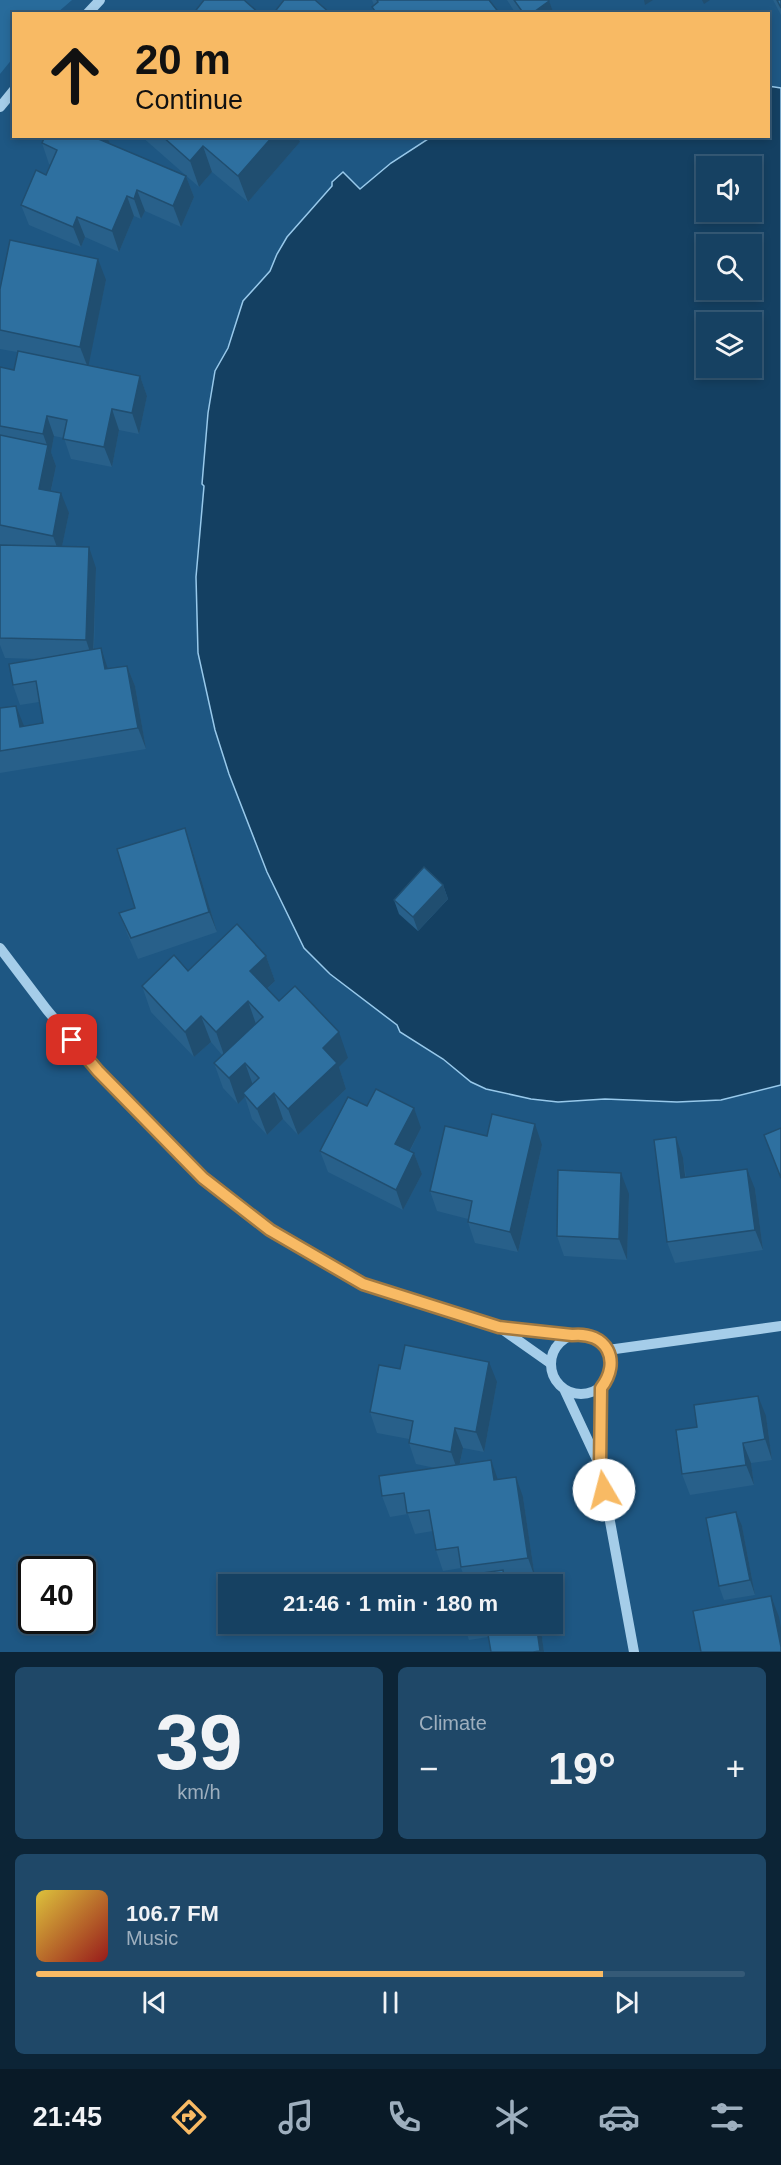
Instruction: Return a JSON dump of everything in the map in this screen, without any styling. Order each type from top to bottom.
[{"type":"street","points":[[89,12],[100,0]]},
{"type":"street","points":[[0,107],[12,92]]},
{"type":"street","points":[[0,948],[47,1010],[98,1071],[203,1178],[270,1230],[363,1284],[499,1327],[572,1335],[583,1334],[593,1336],[602,1342],[608,1350],[611,1370],[601,1388],[600,1467],[634,1652]]},
{"type":"street","points":[[608,1350],[781,1326]]},
{"type":"street","points":[[499,1327],[550,1364]]},
{"type":"street","points":[[572,1335],[563,1339],[556,1346],[550,1364],[554,1379],[565,1391],[600,1467]]},
{"type":"street","points":[[565,1391],[584,1395],[601,1388]]},
{"type":"shaded area","points":[[0,0],[72,0],[58,12],[12,12],[12,59],[0,74]]},
{"type":"shaded area","points":[[770,86],[781,88],[781,1085],[721,1100],[677,1102],[605,1099],[558,1102],[531,1099],[486,1089],[471,1082],[443,1059],[400,1032],[397,1025],[330,974],[304,948],[267,872],[229,774],[215,730],[198,653],[196,577],[208,413],[215,371],[228,348],[243,301],[270,271],[287,237],[332,186],[332,182],[343,172],[360,189],[391,163],[429,138],[770,138]]},
{"type":"building","points":[[204,0],[244,0],[258,12],[195,12]]},
{"type":"building","points":[[284,0],[315,0],[329,12],[275,12]]},
{"type":"building","points":[[377,0],[489,0],[498,12],[376,12],[372,7],[378,2]]},
{"type":"building","points":[[514,0],[549,1],[534,12],[523,12]]},
{"type":"building","points":[[44,138],[96,138],[186,176],[173,206],[137,190],[134,199],[127,196],[112,231],[77,217],[73,227],[21,205],[36,170],[46,175],[57,150],[42,143]]},
{"type":"building","points":[[164,138],[271,138],[238,176],[203,146],[190,161]]},
{"type":"building","points":[[10,240],[98,259],[80,347],[0,330],[0,289]]},
{"type":"building","points":[[18,351],[140,376],[132,413],[112,409],[104,447],[63,439],[67,420],[47,416],[43,434],[0,426],[0,367],[14,370]]},
{"type":"building","points":[[0,435],[48,445],[39,489],[61,493],[53,536],[0,525]]},
{"type":"building","points":[[0,545],[89,547],[86,640],[0,638]]},
{"type":"building","points":[[101,648],[105,669],[127,666],[138,728],[0,751],[0,708],[16,706],[20,727],[43,723],[36,681],[13,685],[9,664]]},
{"type":"building","points":[[185,828],[209,912],[131,938],[119,913],[135,908],[117,849]]},
{"type":"building","points":[[424,867],[443,885],[413,917],[394,900]]},
{"type":"building","points":[[237,924],[266,956],[250,971],[279,1001],[295,986],[339,1032],[323,1048],[337,1063],[288,1109],[274,1093],[257,1109],[243,1093],[259,1078],[245,1063],[229,1078],[214,1063],[263,1017],[248,1001],[216,1032],[201,1016],[185,1032],[142,986],[174,955],[188,971]]},
{"type":"building","points":[[376,1089],[414,1108],[395,1144],[414,1153],[396,1190],[320,1151],[348,1097],[367,1106]]},
{"type":"building","points":[[492,1114],[535,1124],[510,1232],[468,1222],[472,1201],[430,1191],[445,1126],[487,1136]]},
{"type":"building","points":[[781,1128],[781,1178],[764,1135]]},
{"type":"building","points":[[676,1137],[681,1178],[747,1169],[755,1230],[667,1242],[654,1140]]},
{"type":"building","points":[[558,1170],[621,1173],[619,1239],[557,1236]]},
{"type":"building","points":[[405,1345],[489,1362],[476,1432],[455,1428],[451,1452],[409,1443],[413,1421],[370,1412],[379,1365],[400,1369]]},
{"type":"building","points":[[758,1396],[765,1439],[743,1443],[746,1465],[682,1474],[676,1430],[697,1427],[694,1405]]},
{"type":"building","points":[[491,1460],[494,1480],[516,1477],[528,1558],[461,1567],[458,1547],[436,1550],[429,1510],[407,1513],[404,1493],[382,1496],[379,1476]]},
{"type":"building","points":[[736,1512],[750,1580],[719,1586],[706,1518]]},
{"type":"building","points":[[503,1570],[504,1574],[476,1574]]},
{"type":"building","points":[[771,1596],[781,1652],[701,1652],[693,1611]]},
{"type":"building","points":[[488,1634],[538,1634],[540,1651],[491,1652]]},
{"type":"route","points":[[72,1040],[98,1071],[203,1178],[270,1230],[363,1284],[499,1327],[572,1335],[583,1334],[593,1336],[602,1342],[611,1360],[611,1370],[601,1388],[600,1467],[604,1490]]}]
